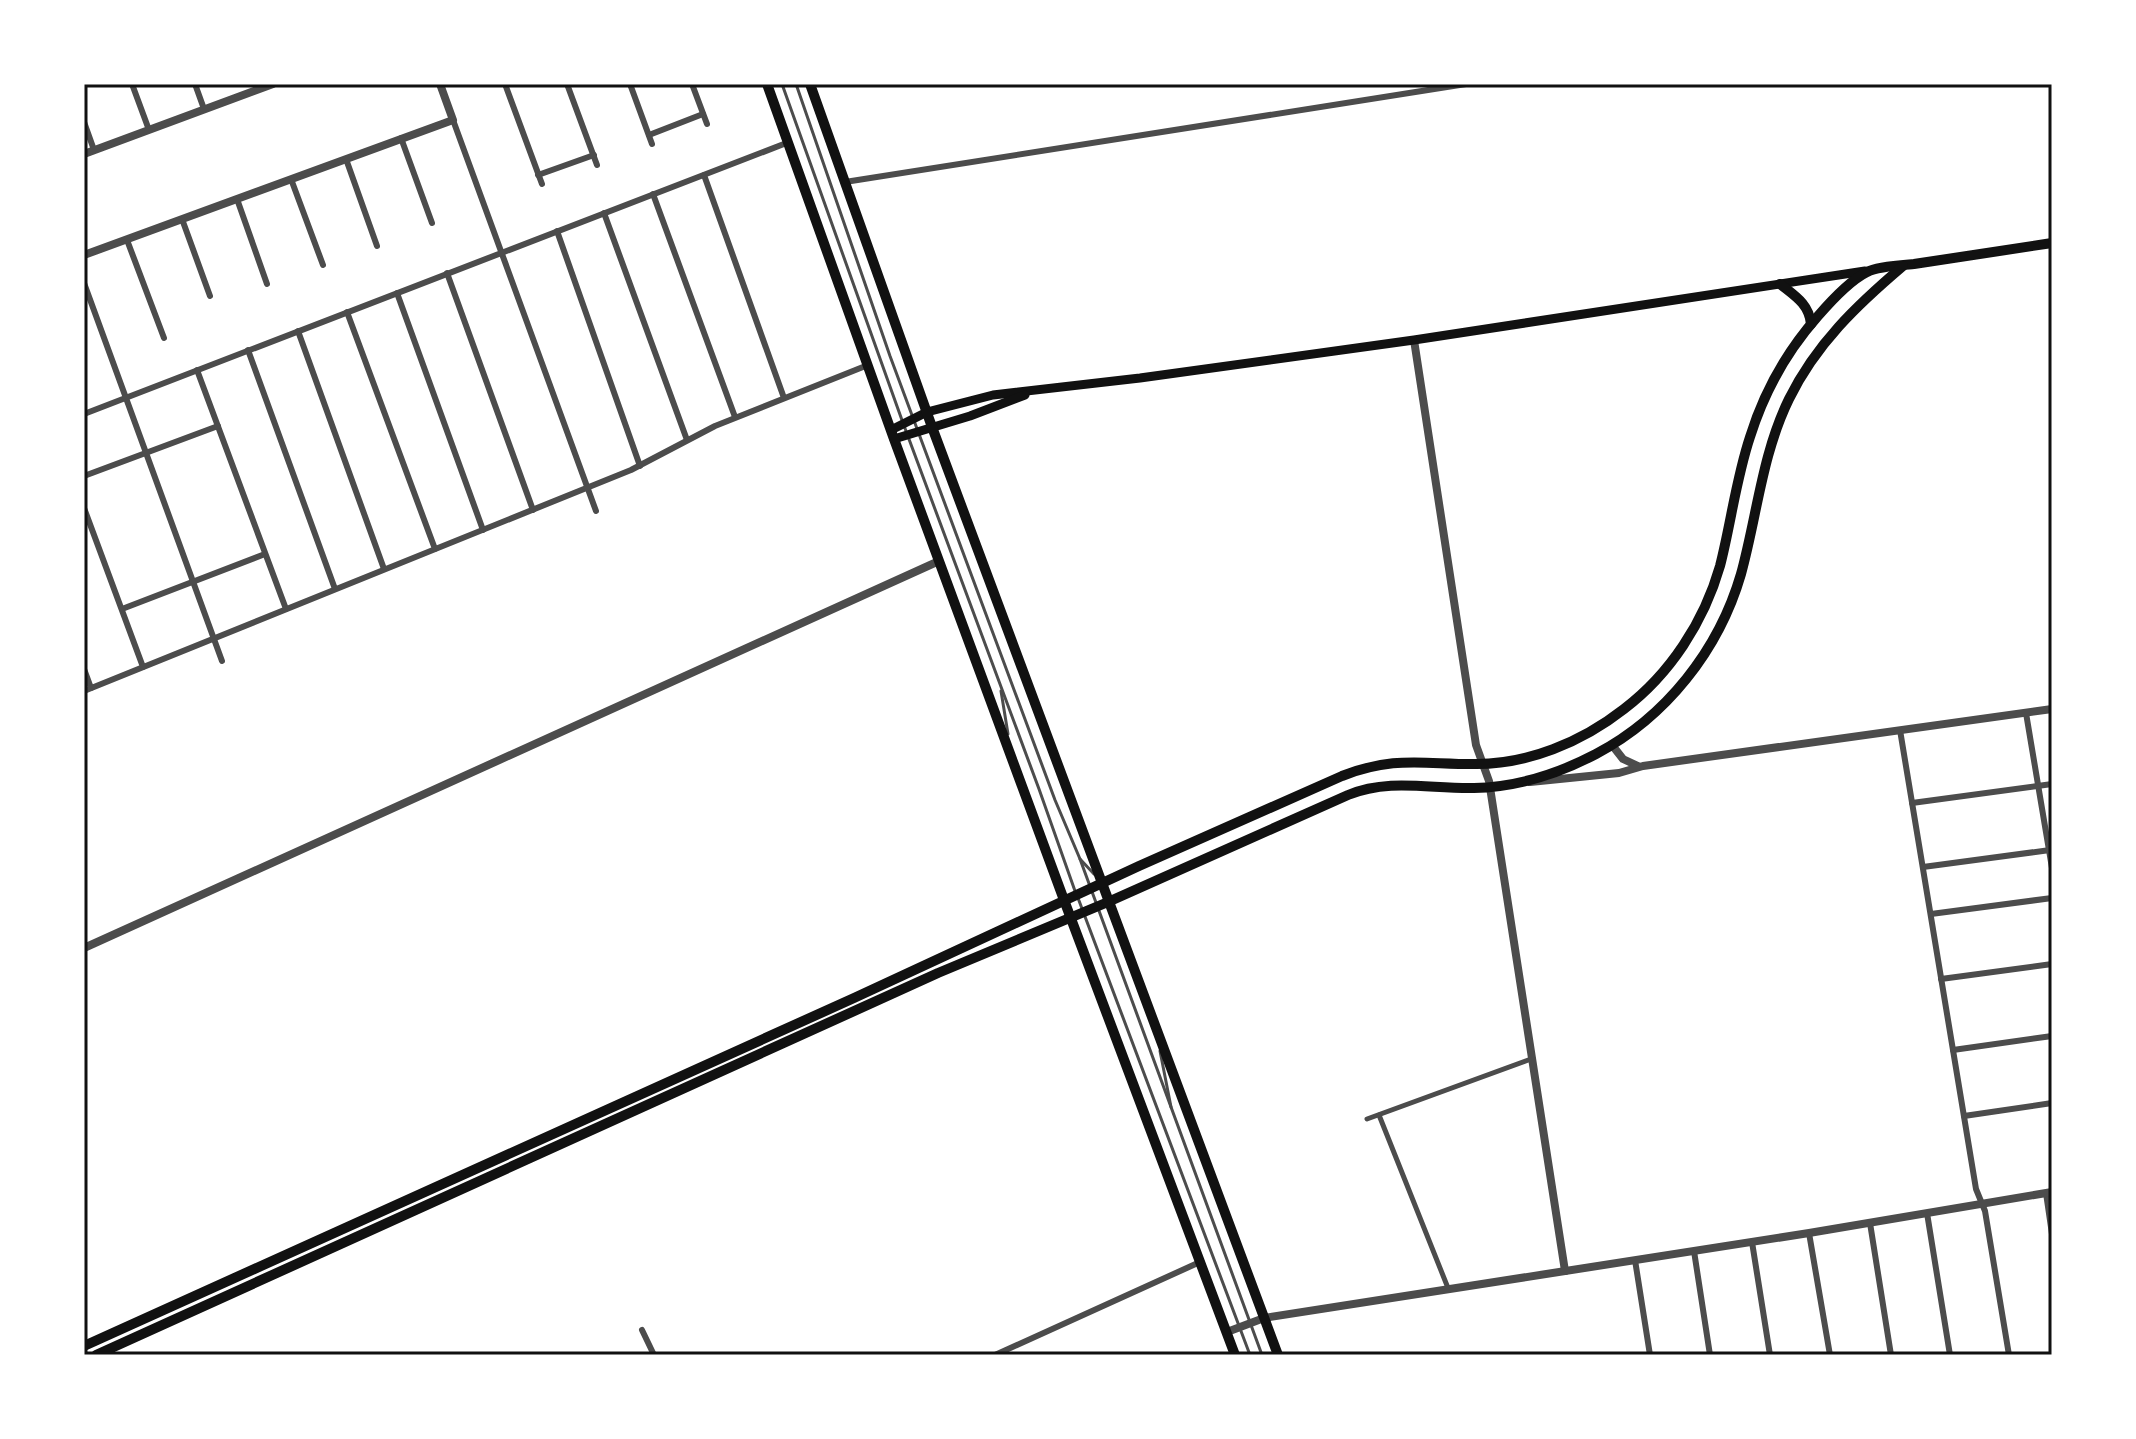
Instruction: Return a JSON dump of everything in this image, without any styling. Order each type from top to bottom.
[{"type":"main road","points":[[767,84],[1011,757],[1235,1355]]},
{"type":"main road","points":[[810,84],[932,427],[1278,1355]]},
{"type":"main road","points":[[893,434],[903,423],[927,412],[1011,392],[1040,391],[1414,340],[2052,243]]},
{"type":"main road","points":[[96,1355],[938,973],[1108,902],[1355,791],[1392,784],[1457,788],[1522,782],[1570,766],[1612,745],[1645,721],[1674,694],[1712,642],[1738,582],[1769,450],[1789,400],[1820,349],[1857,307],[1905,265]]},
{"type":"main road","points":[[84,1346],[1325,783],[1368,767],[1394,762],[1483,764],[1535,755],[1593,730],[1650,686],[1691,633],[1722,559],[1743,459],[1764,400],[1783,364],[1811,324],[1868,271]]},
{"type":"main road","points":[[1780,284],[1805,305],[1811,324]]},
{"type":"main road","points":[[893,434],[908,435],[1040,391]]},
{"type":"main road","points":[[973,399],[979,413]]},
{"type":"main road","points":[[1733,508],[1755,512]]},
{"type":"main road","points":[[1593,730],[1605,736],[1612,745]]},
{"type":"street","points":[[132,84],[149,130]]},
{"type":"street","points":[[195,84],[204,109]]},
{"type":"street","points":[[84,154],[257,87],[273,84]]},
{"type":"street","points":[[440,84],[596,511]]},
{"type":"street","points":[[505,84],[542,184]]},
{"type":"street","points":[[567,84],[597,165]]},
{"type":"street","points":[[630,84],[652,144]]},
{"type":"street","points":[[692,84],[707,124]]},
{"type":"street","points":[[845,182],[1461,84]]},
{"type":"street","points":[[649,135],[703,114]]},
{"type":"street","points":[[84,255],[453,120]]},
{"type":"street","points":[[84,122],[94,150]]},
{"type":"street","points":[[401,138],[432,223]]},
{"type":"street","points":[[84,414],[789,142]]},
{"type":"street","points":[[538,175],[594,155]]},
{"type":"street","points":[[346,159],[377,246]]},
{"type":"street","points":[[704,175],[784,398]]},
{"type":"street","points":[[291,179],[323,265]]},
{"type":"street","points":[[653,194],[735,417]]},
{"type":"street","points":[[237,199],[267,284]]},
{"type":"street","points":[[604,213],[687,440]]},
{"type":"street","points":[[182,219],[210,296]]},
{"type":"street","points":[[557,231],[640,466]]},
{"type":"street","points":[[127,240],[164,338]]},
{"type":"street","points":[[447,273],[533,510]]},
{"type":"street","points":[[84,283],[222,661]]},
{"type":"street","points":[[397,293],[483,530]]},
{"type":"street","points":[[347,312],[435,549]]},
{"type":"street","points":[[298,331],[384,569]]},
{"type":"street","points":[[1414,340],[1476,745],[1490,787],[1565,1271]]},
{"type":"street","points":[[248,350],[335,589]]},
{"type":"street","points":[[84,669],[88,690],[640,466],[735,417],[868,365]]},
{"type":"street","points":[[197,370],[286,609]]},
{"type":"street","points":[[84,476],[218,426]]},
{"type":"street","points":[[84,508],[143,667]]},
{"type":"street","points":[[122,609],[265,554]]},
{"type":"street","points":[[84,948],[939,561]]},
{"type":"street","points":[[1522,782],[1619,773],[1643,766],[2052,709]]},
{"type":"street","points":[[2026,713],[2052,868]]},
{"type":"street","points":[[1900,730],[1976,1189],[1985,1211],[2009,1355]]},
{"type":"street","points":[[1612,745],[1623,759],[1643,766]]},
{"type":"street","points":[[1912,803],[2052,784]]},
{"type":"street","points":[[1923,867],[2050,850]]},
{"type":"street","points":[[1931,914],[2052,898]]},
{"type":"street","points":[[1941,979],[2052,964]]},
{"type":"street","points":[[1953,1050],[2052,1036]]},
{"type":"street","points":[[1367,1119],[1532,1058]]},
{"type":"street","points":[[1964,1116],[2052,1103]]},
{"type":"street","points":[[1379,1115],[1448,1289]]},
{"type":"street","points":[[1227,1332],[1264,1318],[1809,1233],[2049,1192],[2052,1234]]},
{"type":"street","points":[[1927,1213],[1950,1355]]},
{"type":"street","points":[[1870,1223],[1891,1355]]},
{"type":"street","points":[[1809,1233],[1830,1355]]},
{"type":"street","points":[[1752,1242],[1770,1355]]},
{"type":"street","points":[[1694,1251],[1710,1355]]},
{"type":"street","points":[[1635,1260],[1650,1355]]},
{"type":"street","points":[[995,1355],[1200,1262]]},
{"type":"street","points":[[642,1330],[654,1355]]},
{"type":"lane","points":[[782,84],[1083,912],[1250,1355]]},
{"type":"lane","points":[[796,84],[890,356],[1055,800],[1080,859],[1262,1355]]},
{"type":"lane","points":[[1000,683],[1011,757]]},
{"type":"lane","points":[[1080,859],[1101,883]]},
{"type":"lane","points":[[1154,1025],[1174,1118]]}]
